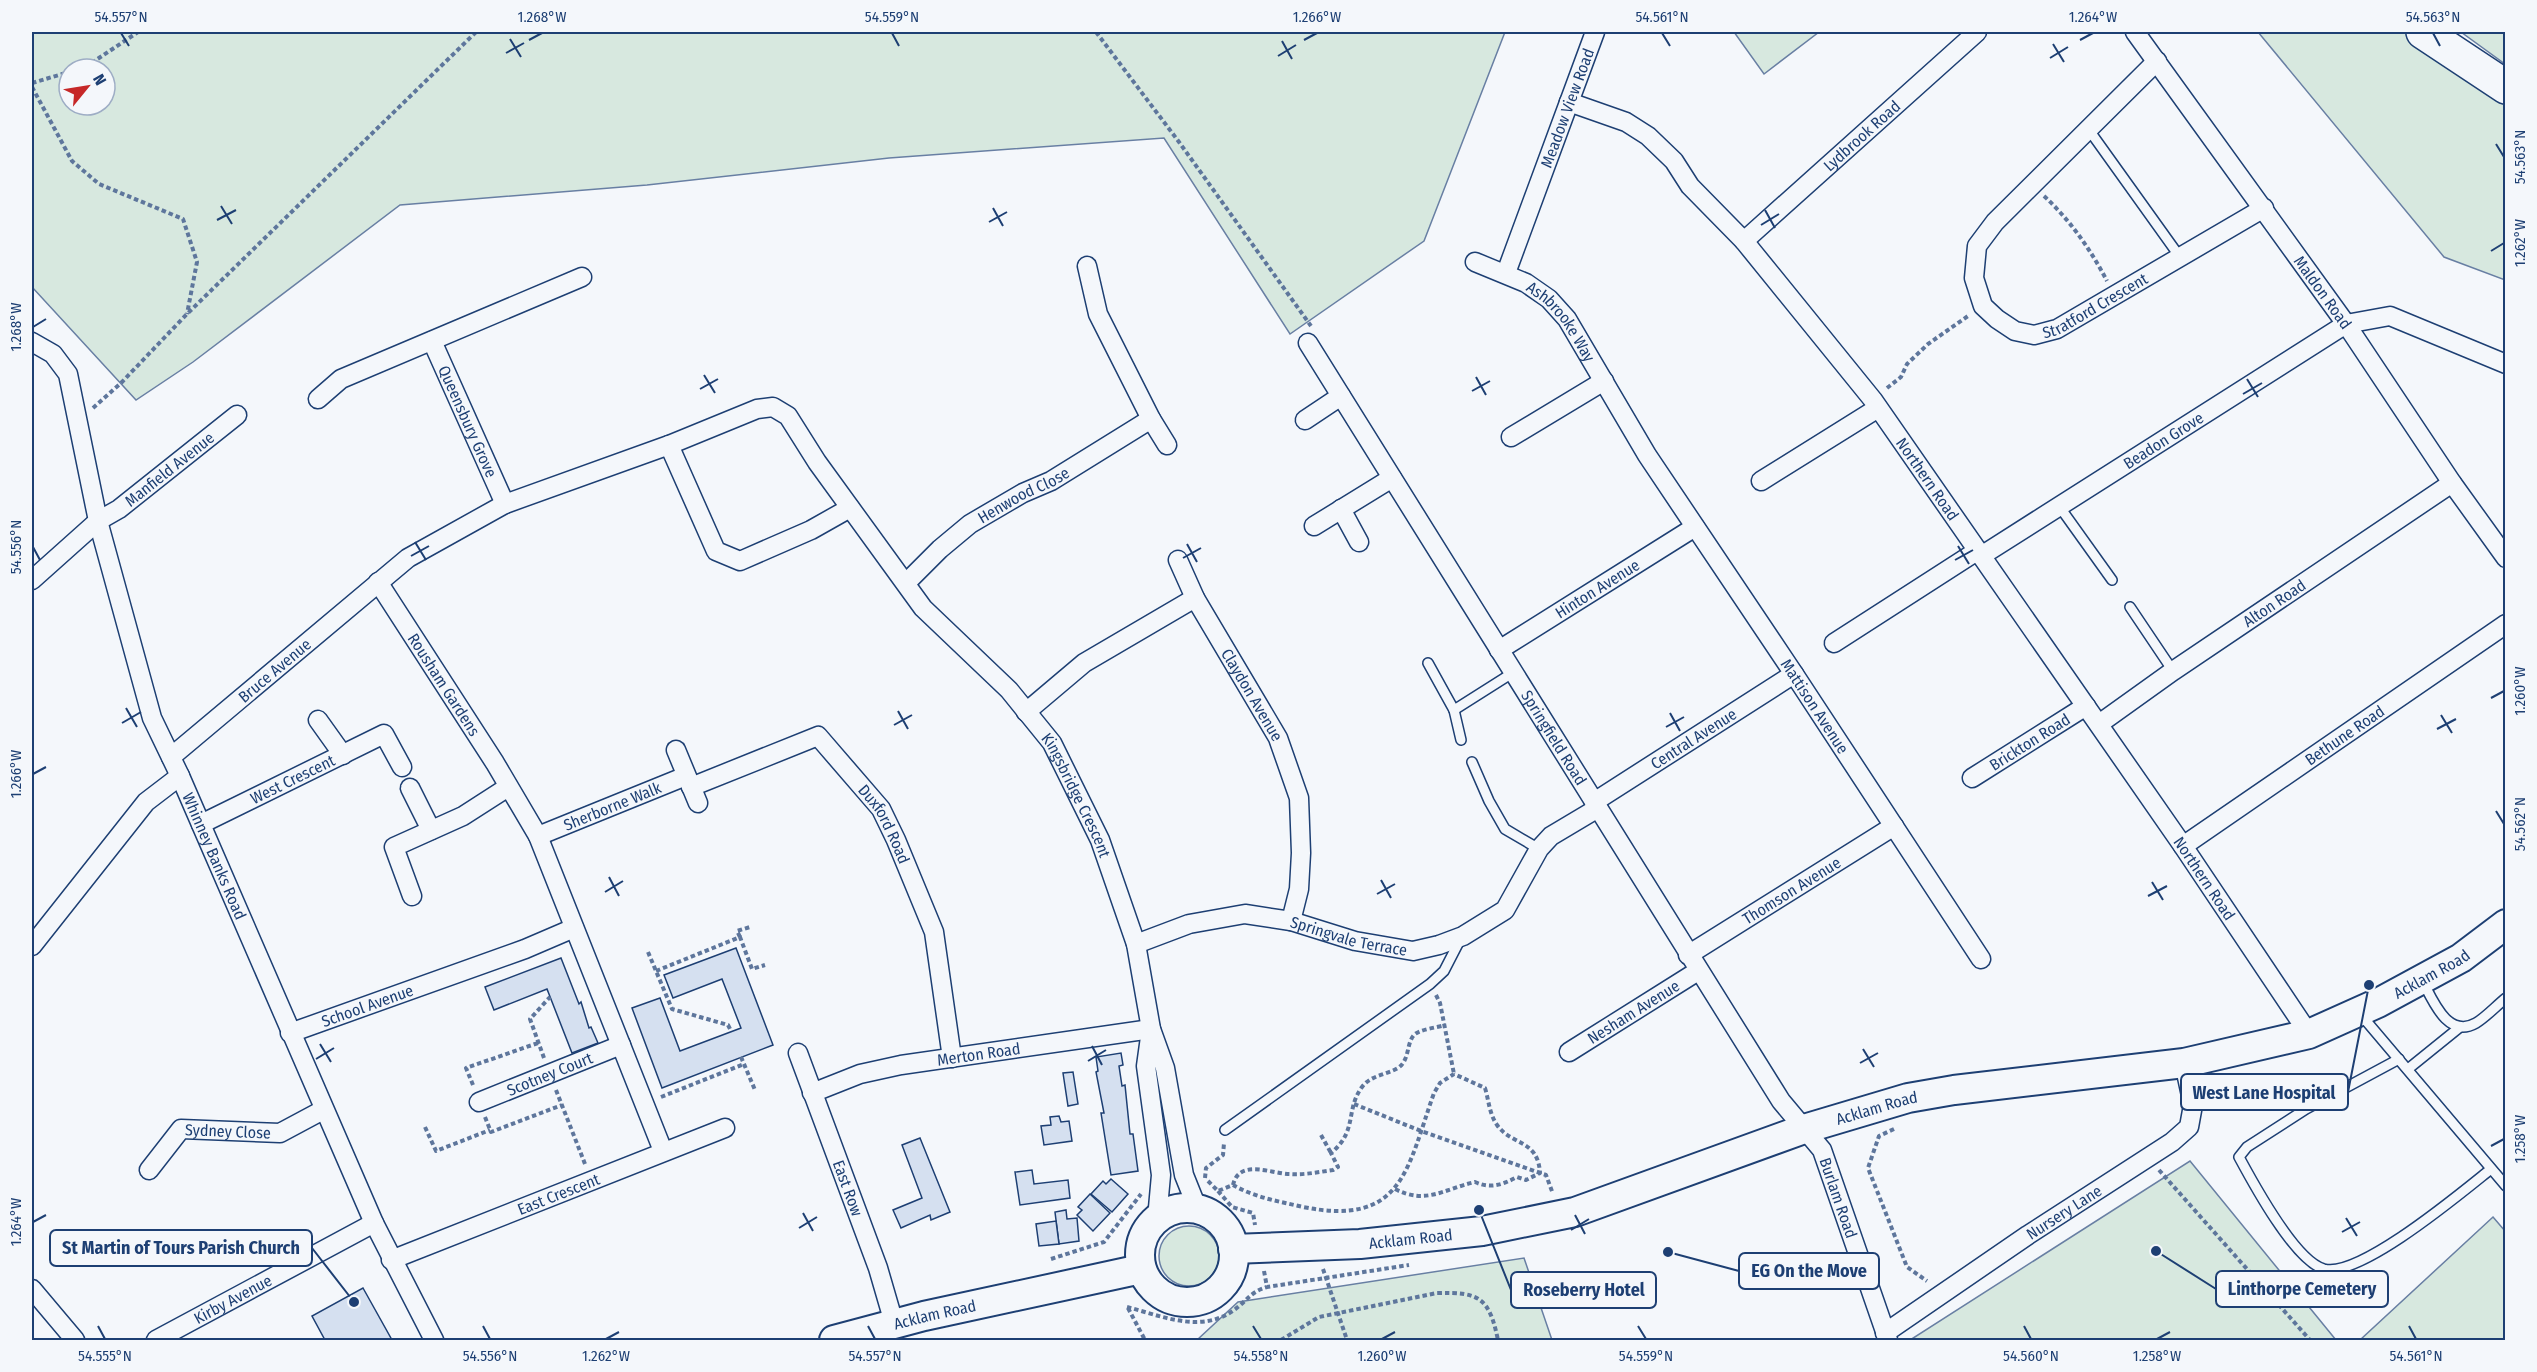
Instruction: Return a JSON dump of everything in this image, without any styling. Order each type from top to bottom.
[{"type":"highway","points":[[2423,32],[2505,87]]},
{"type":"highway","points":[[2437,32],[2478,68]]},
{"type":"main road","name":"Acklam Road","points":[[1233,1249],[1360,1244],[1482,1232],[1575,1212],[1868,1108],[1954,1090],[2184,1063],[2309,1034],[2359,1012],[2421,980],[2460,958],[2505,924]]},
{"type":"main road","points":[[1197,1191],[1211,1215],[1222,1224],[1229,1235],[1233,1249],[1233,1264],[1228,1279],[1218,1291],[1204,1300],[1189,1303],[1166,1298],[1148,1283],[1141,1269],[1139,1256],[1141,1242],[1147,1229],[1157,1219],[1169,1211],[1184,1208],[1197,1191]]},
{"type":"main road","name":"Acklam Road","points":[[834,1341],[1141,1269]]},
{"type":"street","name":"Meadow View Road","points":[[1540,184],[1595,32]]},
{"type":"street","name":"Lydbrook Road","points":[[1744,241],[1977,32]]},
{"type":"street","name":"Maldon Road","points":[[2135,32],[2346,324],[2505,558]]},
{"type":"street","points":[[1983,306],[1974,278],[1977,246],[1995,222],[2157,62]]},
{"type":"street","name":"Northern Road","points":[[1569,102],[1626,122],[1648,136],[1674,161],[1690,186],[1744,241],[1876,404],[2183,846],[2309,1034]]},
{"type":"street","name":"Ashbrooke Way","points":[[1506,273],[1540,184]]},
{"type":"street","name":"Stratford Crescent","points":[[1983,306],[1996,319],[2015,331],[2034,335],[2065,325],[2264,208]]},
{"type":"street","name":"Ashbrooke Way","points":[[1475,262],[1526,283],[1549,299],[1568,319],[1647,455]]},
{"type":"street","points":[[1087,266],[1098,314],[1151,419],[1167,445]]},
{"type":"street","points":[[318,399],[340,379],[582,277]]},
{"type":"street","points":[[2346,324],[2390,316],[2505,364]]},
{"type":"street","name":"Beadon Grove","points":[[1979,553],[2059,506],[2346,324]]},
{"type":"street","name":"Queensbury Grove","points":[[432,341],[505,504]]},
{"type":"street","name":"Whinney Banks Road","points":[[32,342],[52,354],[68,374],[76,423],[98,520],[152,718],[180,776],[374,1223],[434,1341]]},
{"type":"street","name":"Springfield Road","points":[[1308,343],[1780,1101],[1804,1129]]},
{"type":"street","name":"Ashbrooke Way","points":[[1511,437],[1604,381]]},
{"type":"street","points":[[1305,420],[1341,396]]},
{"type":"street","points":[[1761,481],[1876,404]]},
{"type":"street","name":"Kingsbridge Crescent","points":[[669,445],[757,410],[773,407],[788,416],[817,462],[923,608],[1009,690],[1052,743],[1100,840],[1136,944],[1151,1029],[1166,1068],[1184,1175],[1197,1191]]},
{"type":"street","name":"Manfield Avenue","points":[[32,580],[98,520],[119,509],[237,415]]},
{"type":"street","name":"Henwood Close","points":[[906,583],[940,549],[970,524],[1023,493],[1051,481],[1151,419]]},
{"type":"street","points":[[669,445],[716,551],[740,561],[811,530],[850,508]]},
{"type":"street","name":"Bruce Avenue","points":[[171,757],[309,644],[408,558],[505,504],[669,445]]},
{"type":"street","name":"Mattison Avenue","points":[[1647,455],[1981,959]]},
{"type":"street","points":[[1314,526],[1392,478]]},
{"type":"street","name":"Alton Road","points":[[2099,724],[2173,671],[2452,483]]},
{"type":"street","points":[[1341,509],[1359,542]]},
{"type":"street","name":"Hinton Avenue","points":[[1499,650],[1695,527]]},
{"type":"street","points":[[1834,643],[1979,553]]},
{"type":"street","name":"Claydon Avenue","points":[[1178,560],[1195,598],[1278,738],[1299,798],[1301,853],[1299,889],[1291,921]]},
{"type":"street","name":"Rousham Gardens","points":[[378,582],[495,763],[538,836],[663,1150]]},
{"type":"street","points":[[1026,712],[1084,663],[1195,598]]},
{"type":"street","name":"Bethune Road","points":[[2183,846],[2505,624]]},
{"type":"street","name":"Central Avenue","points":[[1535,856],[1551,836],[1794,674]]},
{"type":"street","name":"Brickton Road","points":[[1972,778],[2086,706]]},
{"type":"street","points":[[318,720],[343,754]]},
{"type":"street","name":"West Crescent","points":[[201,824],[384,734],[402,767]]},
{"type":"street","name":"Duxford Road","points":[[692,789],[818,736],[881,809],[900,850],[934,932],[952,1058]]},
{"type":"street","points":[[676,750],[692,789]]},
{"type":"street","points":[[32,946],[146,802],[180,776]]},
{"type":"street","points":[[412,896],[394,847],[463,816],[508,787]]},
{"type":"street","points":[[410,788],[431,830]]},
{"type":"street","name":"Sherborne Walk","points":[[538,836],[692,789]]},
{"type":"street","name":"Thomson Avenue","points":[[1688,955],[1894,826]]},
{"type":"street","name":"Springvale Terrace","points":[[1136,944],[1189,924],[1245,914],[1291,921],[1355,941],[1413,951],[1463,936],[1505,910],[1535,856]]},
{"type":"street","name":"School Avenue","points":[[290,1033],[446,978],[574,927]]},
{"type":"street","name":"Nesham Avenue","points":[[1569,1052],[1698,971]]},
{"type":"street","name":"Kingsbridge Crescent","points":[[1151,1029],[1146,1066],[1161,1175],[1157,1219]]},
{"type":"street","name":"Merton Road","points":[[812,1093],[860,1074],[901,1065],[1151,1029]]},
{"type":"street","name":"Scotney Court","points":[[479,1102],[621,1045]]},
{"type":"street","name":"East Row","points":[[798,1053],[878,1269],[885,1330]]},
{"type":"street","name":"Nursery Lane","points":[[1886,1337],[1969,1275],[2149,1158],[2189,1127],[2193,1105],[2184,1063]]},
{"type":"street","name":"Sydney Close","points":[[148,1170],[181,1129],[280,1133],[323,1110]]},
{"type":"street","name":"East Crescent","points":[[391,1260],[663,1150],[725,1128]]},
{"type":"street","name":"Burlam Road","points":[[1804,1129],[1822,1150],[1886,1337]]},
{"type":"street","name":"Kirby Avenue","points":[[156,1341],[374,1223]]},
{"type":"street","points":[[32,1289],[75,1341]]},
{"type":"lane","points":[[2089,130],[2180,257]]},
{"type":"lane","points":[[2059,506],[2112,580]]},
{"type":"lane","points":[[2130,607],[2173,671]]},
{"type":"lane","points":[[1428,663],[1454,710],[1461,740]]},
{"type":"lane","points":[[1454,710],[1514,672]]},
{"type":"lane","points":[[1472,762],[1505,830],[1535,856]]},
{"type":"lane","points":[[1225,1130],[1430,984],[1443,971],[1463,936]]},
{"type":"lane","points":[[2421,980],[2441,1014],[2452,1025],[2460,1027],[2475,1024],[2505,998]]},
{"type":"lane","points":[[2359,1012],[2505,1186]]},
{"type":"lane","points":[[2408,1069],[2460,1027]]},
{"type":"lane","points":[[2399,1059],[2306,1109],[2247,1147],[2239,1157],[2259,1193],[2293,1243],[2308,1259],[2325,1269],[2351,1266],[2419,1225],[2491,1168]]},
{"type":"path","points":[[100,57],[138,32]]},
{"type":"path","points":[[76,423],[121,383],[187,314],[476,32]]},
{"type":"path","points":[[1096,32],[1179,142],[1312,327],[1308,343]]},
{"type":"path","points":[[57,76],[32,85],[72,161],[99,184],[183,219],[197,262],[187,314]]},
{"type":"path","points":[[2032,186],[2057,208],[2079,236],[2098,265],[2113,297]]},
{"type":"path","points":[[1876,404],[1901,377],[1907,364],[1928,344],[1983,306]]},
{"type":"path","points":[[750,927],[737,931],[752,969],[765,965]]},
{"type":"path","points":[[656,971],[740,937]]},
{"type":"path","points":[[648,952],[672,1009],[728,1025],[731,1031]]},
{"type":"path","points":[[1430,984],[1440,1003],[1454,1074]]},
{"type":"path","points":[[1331,1153],[1348,1133],[1354,1104],[1362,1087],[1377,1076],[1400,1067],[1406,1060],[1413,1036],[1444,1025]]},
{"type":"path","points":[[741,1057],[755,1090]]},
{"type":"path","points":[[644,1103],[744,1064]]},
{"type":"path","points":[[1233,1185],[1252,1196],[1332,1212],[1357,1211],[1375,1203],[1395,1189],[1406,1172],[1440,1083],[1454,1074],[1468,1078],[1485,1088],[1488,1105],[1498,1127],[1527,1145],[1539,1160],[1540,1173]]},
{"type":"path","points":[[1354,1104],[1421,1131],[1546,1175],[1561,1215]]},
{"type":"path","points":[[425,1127],[436,1151],[490,1130]]},
{"type":"path","points":[[1899,1127],[1879,1136],[1868,1168],[1907,1267],[1925,1281],[1969,1275]]},
{"type":"path","points":[[1225,1130],[1223,1155],[1206,1168],[1197,1191],[1218,1191],[1233,1185]]},
{"type":"path","points":[[1233,1185],[1235,1177],[1240,1173],[1256,1168],[1278,1174],[1333,1170],[1338,1167],[1321,1135]]},
{"type":"path","points":[[2149,1158],[2310,1341]]},
{"type":"path","points":[[1395,1189],[1406,1195],[1427,1198],[1474,1182],[1485,1186],[1504,1184],[1517,1177],[1527,1180],[1540,1173]]},
{"type":"path","points":[[1051,1259],[1104,1242],[1145,1188],[1160,1189]]},
{"type":"path","points":[[1318,1245],[1336,1314],[1347,1341]]},
{"type":"path","points":[[1145,1341],[1127,1307],[1202,1324],[1233,1311],[1255,1290],[1268,1287]]},
{"type":"path","points":[[1281,1341],[1318,1317],[1437,1293],[1473,1294],[1484,1304],[1492,1318],[1498,1341]]},
{"type":"shaded area","points":[[32,32],[1505,32],[1424,241],[1290,334],[1164,138],[889,158],[647,185],[400,205],[193,362],[136,400],[32,287]]},
{"type":"shaded area","points":[[1734,32],[1819,32],[1764,74]]},
{"type":"shaded area","points":[[2258,32],[2405,32],[2505,101],[2505,280],[2444,257]]},
{"type":"shaded area","points":[[2461,32],[2503,32],[2505,34],[2505,64]]},
{"type":"shaded area","points":[[2190,1161],[2336,1340],[1910,1340]]},
{"type":"shaded area","points":[[2493,1217],[2505,1231],[2505,1340],[2360,1340]]},
{"type":"shaded area","points":[[1189,1226],[1210,1235],[1219,1256],[1210,1277],[1189,1286],[1168,1277],[1159,1256],[1168,1235]]},
{"type":"shaded area","points":[[1524,1258],[1552,1340],[1197,1340],[1238,1302]]},
{"type":"building","points":[[736,948],[773,1045],[662,1088],[632,1008],[660,998],[680,1051],[741,1028],[722,979],[673,998],[664,975]]},
{"type":"building","points":[[561,958],[579,1004],[581,1002],[589,1028],[591,1027],[598,1043],[572,1053],[547,989],[494,1010],[485,987]]},
{"type":"building","points":[[1121,1053],[1123,1065],[1119,1066],[1122,1086],[1125,1085],[1130,1134],[1133,1134],[1138,1171],[1111,1175],[1101,1113],[1104,1113],[1096,1072],[1098,1071],[1096,1057]]},
{"type":"building","points":[[1073,1072],[1078,1104],[1068,1106],[1063,1073]]},
{"type":"building","points":[[1059,1116],[1061,1122],[1069,1121],[1072,1141],[1044,1145],[1041,1126],[1051,1125],[1050,1117]]},
{"type":"building","points":[[920,1138],[950,1212],[931,1220],[930,1215],[901,1228],[893,1210],[922,1198],[902,1145]]},
{"type":"building","points":[[1032,1170],[1034,1184],[1068,1180],[1070,1198],[1020,1205],[1015,1172]]},
{"type":"building","points":[[1111,1179],[1128,1194],[1112,1212],[1091,1194],[1103,1181],[1106,1184]]},
{"type":"building","points":[[1090,1194],[1110,1213],[1093,1231],[1077,1215],[1082,1210],[1078,1207]]},
{"type":"building","points":[[1066,1210],[1067,1219],[1077,1218],[1079,1241],[1059,1244],[1055,1212]]},
{"type":"building","points":[[1056,1221],[1059,1244],[1039,1246],[1036,1224]]},
{"type":"building","points":[[363,1288],[392,1340],[325,1340],[312,1316]]},
{"type":"place","name":"West Lane Hospital","points":[[2369,985]]},
{"type":"place","name":"Roseberry Hotel","points":[[1479,1210]]},
{"type":"place","name":"Linthorpe Cemetery","points":[[2156,1251]]},
{"type":"place","name":"EG On the Move","points":[[1668,1252]]},
{"type":"place","name":"St Martin of Tours Parish Church","points":[[354,1302]]}]
